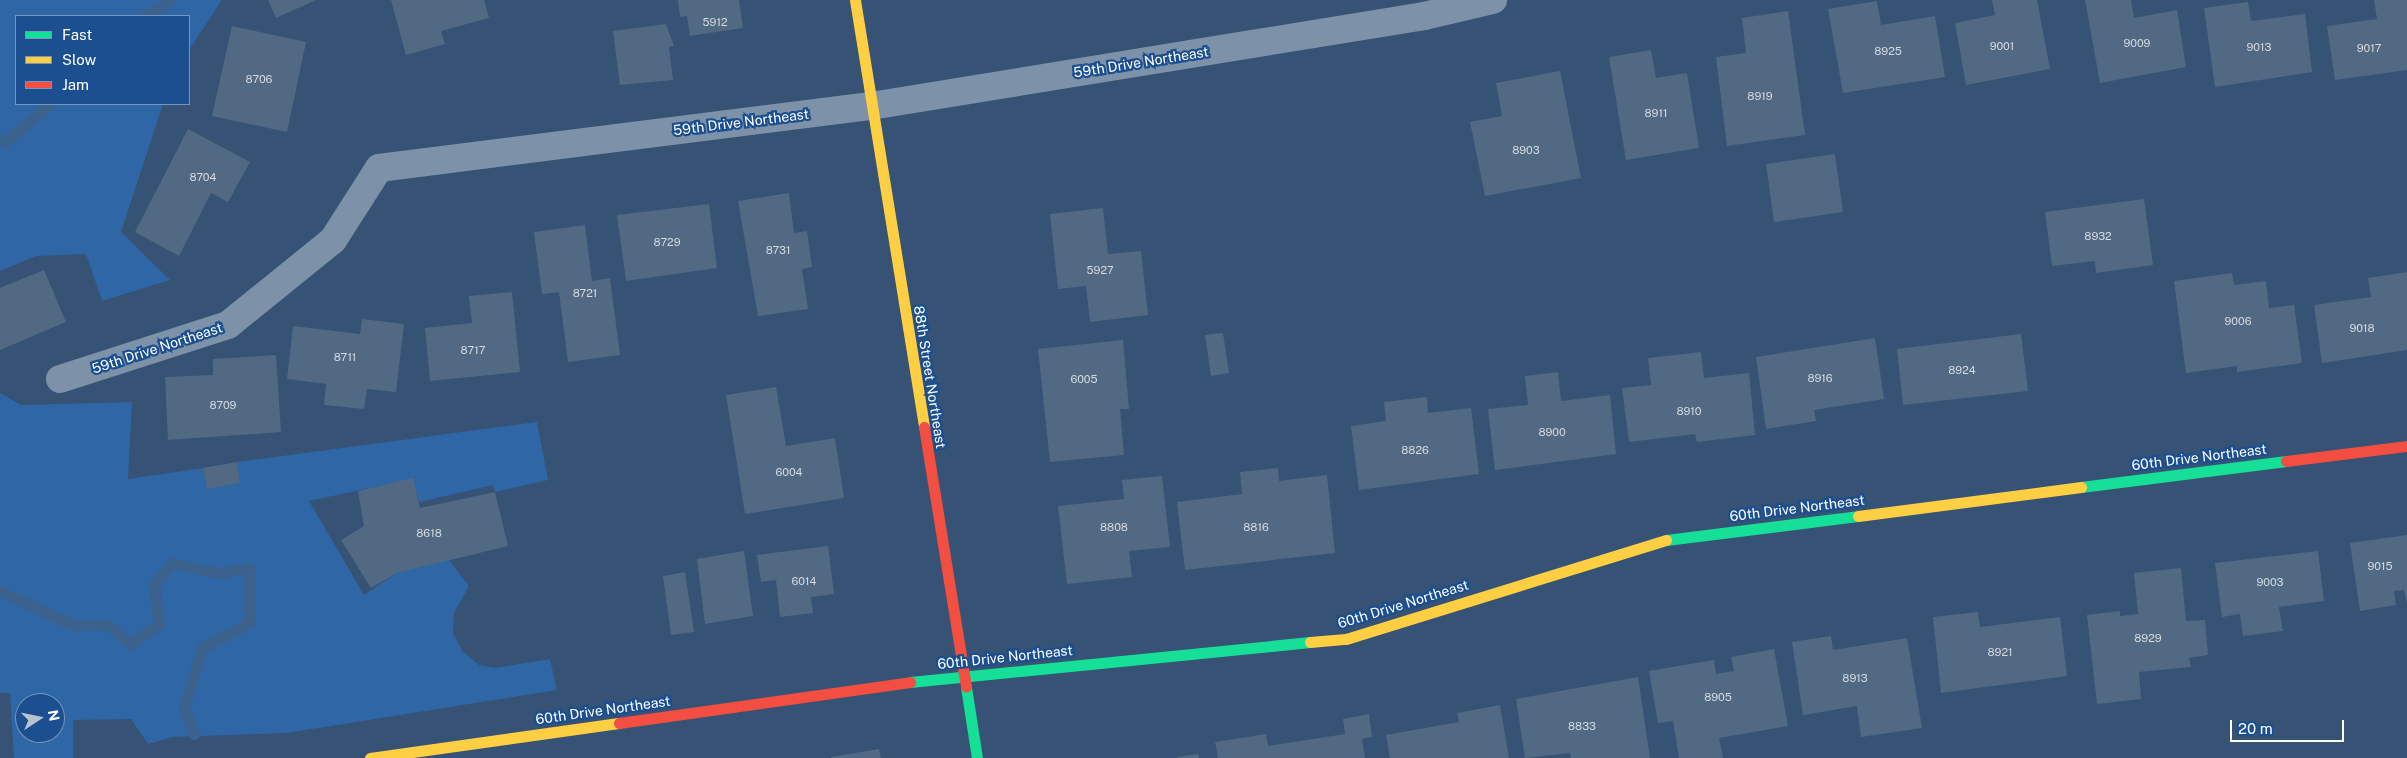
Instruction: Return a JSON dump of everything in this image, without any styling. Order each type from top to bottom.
[{"type":"street","name":"88th Street Northeast","points":[[854,0],[977,758]]},
{"type":"street","name":"59th Drive Northeast","points":[[60,379],[228,325],[333,240],[380,168],[871,106],[1424,16],[1493,0]]},
{"type":"street","name":"60th Drive Northeast","points":[[370,758],[963,675],[1346,639],[1660,541],[2407,446]]},
{"type":"shaded area","points":[[0,0],[222,0],[190,48],[190,15],[15,15],[15,105],[163,105],[121,232],[170,280],[102,301],[86,254],[36,256],[0,271]]},
{"type":"shaded area","points":[[0,393],[21,405],[132,402],[128,479],[203,468],[207,489],[240,483],[237,462],[537,422],[548,480],[495,492],[493,485],[419,502],[412,479],[309,501],[364,595],[397,573],[449,560],[469,586],[454,613],[453,633],[462,651],[479,665],[495,668],[550,659],[557,690],[287,733],[173,737],[148,744],[131,719],[73,720],[73,758],[14,758],[10,693],[0,693]]},
{"type":"building","points":[[268,0],[316,0],[276,18]]},
{"type":"building","points":[[391,0],[484,0],[489,18],[441,31],[445,44],[406,55]]},
{"type":"building","points":[[678,0],[739,0],[743,28],[690,36],[687,16],[680,17]]},
{"type":"building","points":[[1992,0],[2037,0],[2050,69],[1966,85],[1955,23],[1995,15]]},
{"type":"building","points":[[2085,0],[2131,0],[2134,18],[2177,10],[2186,67],[2100,83]]},
{"type":"building","points":[[2374,0],[2407,0],[2407,70],[2335,80],[2327,26],[2377,19]]},
{"type":"building","points":[[1877,1],[1881,25],[1935,16],[1945,77],[1843,93],[1828,9]]},
{"type":"building","points":[[2248,2],[2251,21],[2305,14],[2312,72],[2215,87],[2204,8]]},
{"type":"building","points":[[1788,11],[1805,135],[1727,146],[1716,57],[1746,53],[1742,18]]},
{"type":"building","points":[[666,24],[674,46],[669,47],[673,80],[620,85],[613,31]]},
{"type":"building","points":[[232,26],[306,42],[287,132],[212,116]]},
{"type":"building","points":[[1651,50],[1656,78],[1687,73],[1699,148],[1626,160],[1609,57]]},
{"type":"building","points":[[1560,71],[1581,178],[1485,196],[1470,122],[1502,116],[1496,83]]},
{"type":"building","points":[[188,129],[250,162],[228,202],[211,193],[179,256],[135,232]]},
{"type":"building","points":[[1835,154],[1843,212],[1774,222],[1766,164]]},
{"type":"building","points":[[789,193],[794,233],[807,231],[812,267],[802,269],[808,309],[758,316],[738,201]]},
{"type":"building","points":[[2144,199],[2153,265],[2096,273],[2095,261],[2052,266],[2045,212]]},
{"type":"building","points":[[709,204],[717,268],[626,281],[617,215]]},
{"type":"building","points":[[1103,208],[1108,254],[1141,251],[1148,315],[1090,322],[1086,286],[1058,289],[1050,214]]},
{"type":"building","points":[[585,225],[592,281],[610,278],[620,355],[568,362],[559,292],[542,294],[534,232]]},
{"type":"building","points":[[44,270],[66,322],[0,350],[0,288]]},
{"type":"building","points":[[2407,272],[2407,350],[2322,363],[2314,305],[2371,297],[2368,278]]},
{"type":"building","points":[[2232,273],[2234,285],[2266,281],[2269,308],[2294,305],[2302,363],[2237,372],[2237,366],[2186,373],[2174,281]]},
{"type":"building","points":[[512,292],[520,372],[430,381],[425,328],[472,323],[469,296]]},
{"type":"building","points":[[362,319],[404,324],[396,392],[367,389],[364,409],[324,405],[326,384],[287,379],[293,326],[360,334]]},
{"type":"building","points":[[1223,333],[1229,373],[1211,376],[1205,335]]},
{"type":"building","points":[[2021,334],[2028,391],[1903,405],[1897,349]]},
{"type":"building","points":[[1875,338],[1884,399],[1814,410],[1816,421],[1766,429],[1756,357]]},
{"type":"building","points":[[1123,340],[1129,409],[1120,409],[1124,455],[1050,462],[1038,349]]},
{"type":"building","points":[[1701,352],[1704,378],[1749,373],[1755,435],[1697,442],[1695,434],[1629,442],[1622,388],[1651,385],[1648,358]]},
{"type":"building","points":[[276,355],[281,432],[168,440],[165,377],[213,375],[213,359]]},
{"type":"building","points":[[1558,372],[1561,401],[1610,395],[1616,454],[1495,470],[1488,409],[1528,405],[1525,376]]},
{"type":"building","points":[[776,387],[786,446],[835,438],[844,498],[745,514],[726,395]]},
{"type":"building","points":[[1427,397],[1428,413],[1471,408],[1479,474],[1359,490],[1351,426],[1386,421],[1384,402]]},
{"type":"building","points":[[237,462],[240,483],[207,489],[203,468]]},
{"type":"building","points":[[1278,468],[1279,481],[1327,475],[1335,553],[1185,570],[1177,502],[1242,494],[1240,472]]},
{"type":"building","points":[[1162,476],[1170,547],[1129,551],[1132,577],[1067,584],[1058,506],[1124,499],[1122,480]]},
{"type":"building","points":[[413,478],[420,508],[495,492],[508,546],[397,573],[371,588],[341,540],[364,526],[358,491]]},
{"type":"building","points":[[2407,535],[2407,603],[2404,590],[2394,591],[2396,605],[2360,611],[2350,543]]},
{"type":"building","points":[[828,546],[834,594],[811,597],[813,613],[780,617],[776,580],[761,582],[757,555]]},
{"type":"building","points":[[744,551],[753,616],[705,624],[697,559]]},
{"type":"building","points":[[2318,551],[2324,601],[2279,607],[2283,631],[2243,636],[2240,614],[2222,617],[2215,563]]},
{"type":"building","points":[[2181,568],[2186,621],[2205,620],[2208,655],[2189,658],[2191,667],[2139,672],[2141,699],[2097,704],[2087,615],[2120,611],[2120,616],[2138,614],[2134,573]]},
{"type":"building","points":[[685,572],[694,632],[671,635],[663,576]]},
{"type":"building","points":[[1978,612],[1980,627],[2060,617],[2067,676],[1941,693],[1933,617]]},
{"type":"building","points":[[1831,636],[1833,650],[1907,638],[1922,728],[1861,737],[1857,706],[1803,715],[1792,642]]},
{"type":"building","points":[[1774,649],[1788,726],[1719,738],[1723,758],[1679,758],[1673,721],[1658,723],[1649,671],[1714,660],[1716,674],[1734,671],[1731,657]]},
{"type":"building","points":[[1638,677],[1650,758],[1571,758],[1570,753],[1525,758],[1516,699]]},
{"type":"building","points":[[1500,705],[1509,758],[1390,758],[1386,735],[1459,722],[1457,713]]},
{"type":"building","points":[[1369,714],[1372,737],[1362,739],[1365,758],[1218,758],[1215,742],[1266,734],[1268,746],[1345,734],[1343,719]]},
{"type":"building","points":[[879,749],[881,758],[831,758],[831,757]]},
{"type":"building","points":[[1198,754],[1199,758],[1177,757]]},
{"type":"waterway","points":[[147,15],[171,0]]},
{"type":"waterway","points":[[0,140],[5,142],[49,105]]},
{"type":"waterway","points":[[0,591],[73,625],[108,625],[131,644],[159,624],[154,585],[172,563],[218,573],[249,568],[249,623],[202,648],[184,708],[194,734]]},
{"type":"traffic: fast","points":[[2081,487],[2286,461]]},
{"type":"traffic: fast","points":[[1666,540],[1858,516]]},
{"type":"traffic: fast","points":[[910,682],[1310,642]]},
{"type":"traffic: fast","points":[[966,687],[977,758]]},
{"type":"traffic: slow","points":[[855,0],[924,427]]},
{"type":"traffic: slow","points":[[1858,516],[2081,487]]},
{"type":"traffic: slow","points":[[1310,642],[1346,639],[1666,540]]},
{"type":"traffic: slow","points":[[370,758],[619,723]]},
{"type":"traffic: jam","points":[[924,427],[966,687]]},
{"type":"traffic: jam","points":[[2286,461],[2407,446]]},
{"type":"traffic: jam","points":[[619,723],[910,682]]}]
